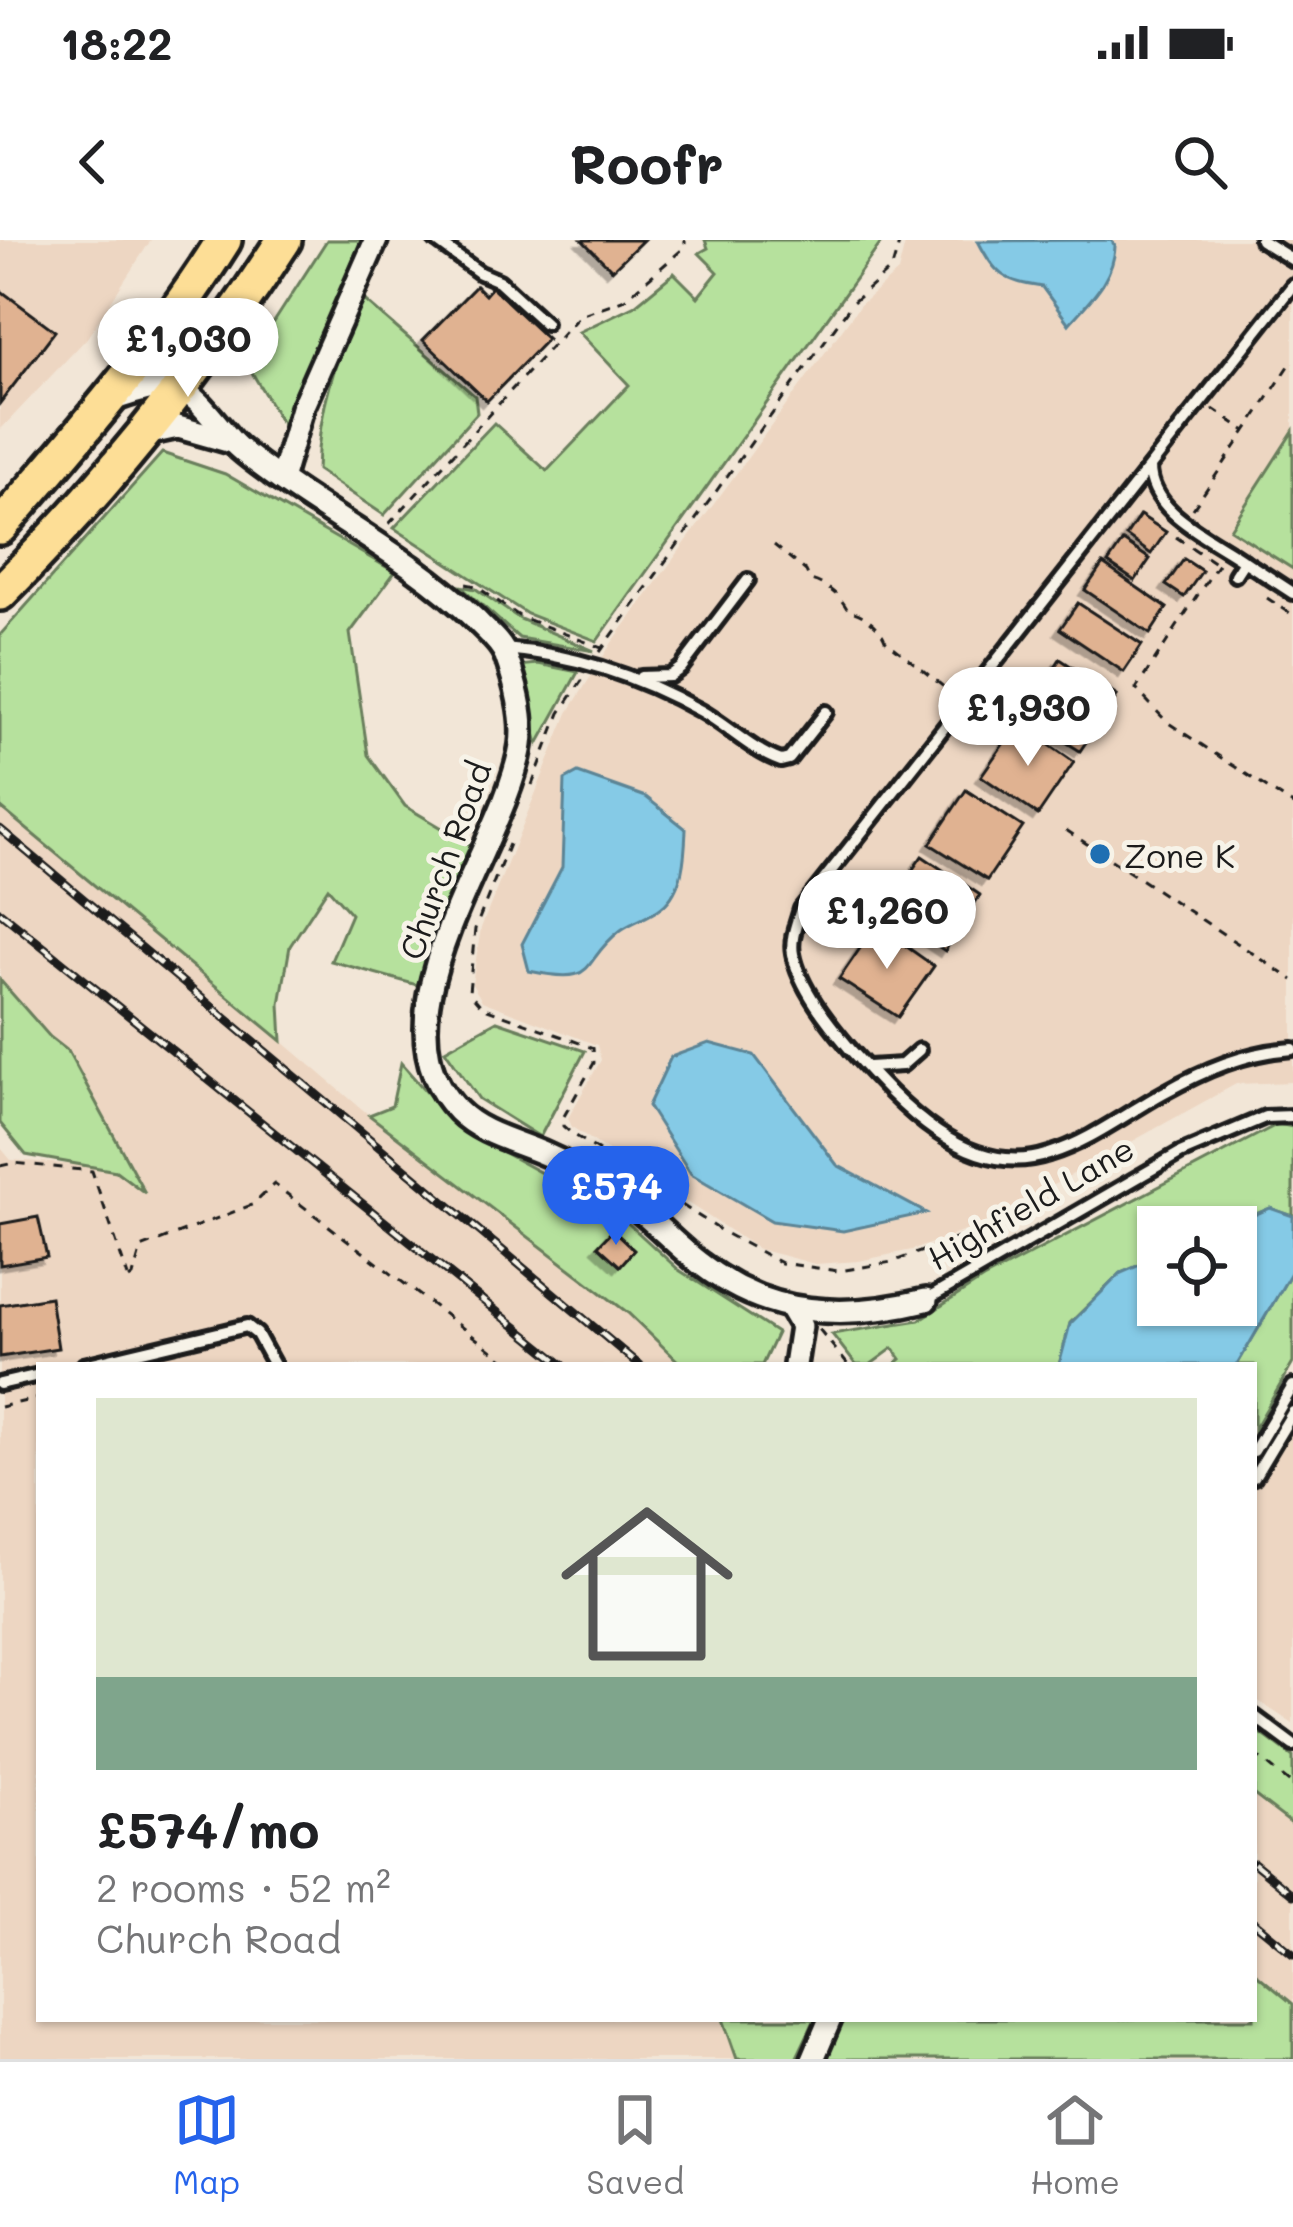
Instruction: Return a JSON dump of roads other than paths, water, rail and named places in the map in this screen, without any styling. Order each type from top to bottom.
[{"type":"highway","points":[[0,527],[109,401],[182,307],[224,240]]},
{"type":"highway","points":[[0,593],[180,387],[284,240]]},
{"type":"street","points":[[281,480],[302,408],[376,240]]},
{"type":"street","points":[[109,401],[148,387],[180,387],[203,403],[231,442],[442,586],[504,649]]},
{"type":"street","points":[[141,435],[178,427],[231,442]]},
{"type":"street","name":"Church Road","points":[[504,649],[516,691],[522,742],[504,804],[441,952],[428,1004],[425,1040],[440,1086],[475,1124],[588,1175],[724,1281],[801,1310]]},
{"type":"street","name":"Highfield Lane","points":[[801,1310],[885,1310],[926,1300]]},
{"type":"street","points":[[795,1362],[801,1310]]},
{"type":"street","points":[[813,2059],[829,2022]]},
{"type":"lane","points":[[435,240],[499,281],[545,323]]},
{"type":"lane","points":[[1261,240],[1293,260]]},
{"type":"lane","points":[[1293,285],[801,909],[793,954],[820,1009],[866,1066],[935,1131],[964,1149],[992,1158],[1018,1160],[1068,1147],[1189,1078],[1237,1058],[1293,1049]]},
{"type":"lane","points":[[1150,467],[1154,493],[1162,503],[1293,593]]},
{"type":"lane","points":[[1235,575],[1244,561]]},
{"type":"lane","points":[[632,677],[658,678],[681,668],[748,580]]},
{"type":"lane","points":[[504,649],[554,654],[632,677],[703,712],[781,761],[789,759],[826,712]]},
{"type":"lane","points":[[866,1066],[902,1065],[919,1050]]},
{"type":"lane","name":"Highfield Lane","points":[[926,1300],[1180,1153],[1265,1117],[1293,1115]]},
{"type":"lane","points":[[95,1362],[247,1326],[272,1362]]},
{"type":"lane","points":[[0,1384],[36,1376]]},
{"type":"lane","points":[[1257,1446],[1293,1386]]},
{"type":"lane","points":[[1257,1472],[1293,1412]]},
{"type":"lane","points":[[1257,1717],[1293,1745]]},
{"type":"water","points":[[1111,240],[1114,258],[1106,279],[1069,324],[1042,287],[1002,275],[978,241]]},
{"type":"water","points":[[578,773],[646,797],[686,829],[682,871],[662,907],[621,930],[579,974],[529,971],[522,944],[562,867],[565,780]]},
{"type":"water","points":[[709,1043],[754,1055],[837,1165],[926,1213],[843,1231],[772,1221],[691,1174],[648,1106],[671,1057]]},
{"type":"water","points":[[1270,1208],[1293,1216],[1293,1269],[1239,1362],[1060,1362],[1070,1324],[1121,1273],[1137,1266],[1137,1326],[1257,1326],[1257,1214]]},
{"type":"railway","points":[[0,829],[635,1362]]},
{"type":"railway","points":[[0,912],[559,1362]]},
{"type":"railway","points":[[1257,1865],[1293,1895]]},
{"type":"railway","points":[[1257,1924],[1293,1954]]},
{"type":"place","name":"Zone K","points":[[1100,854]]}]
